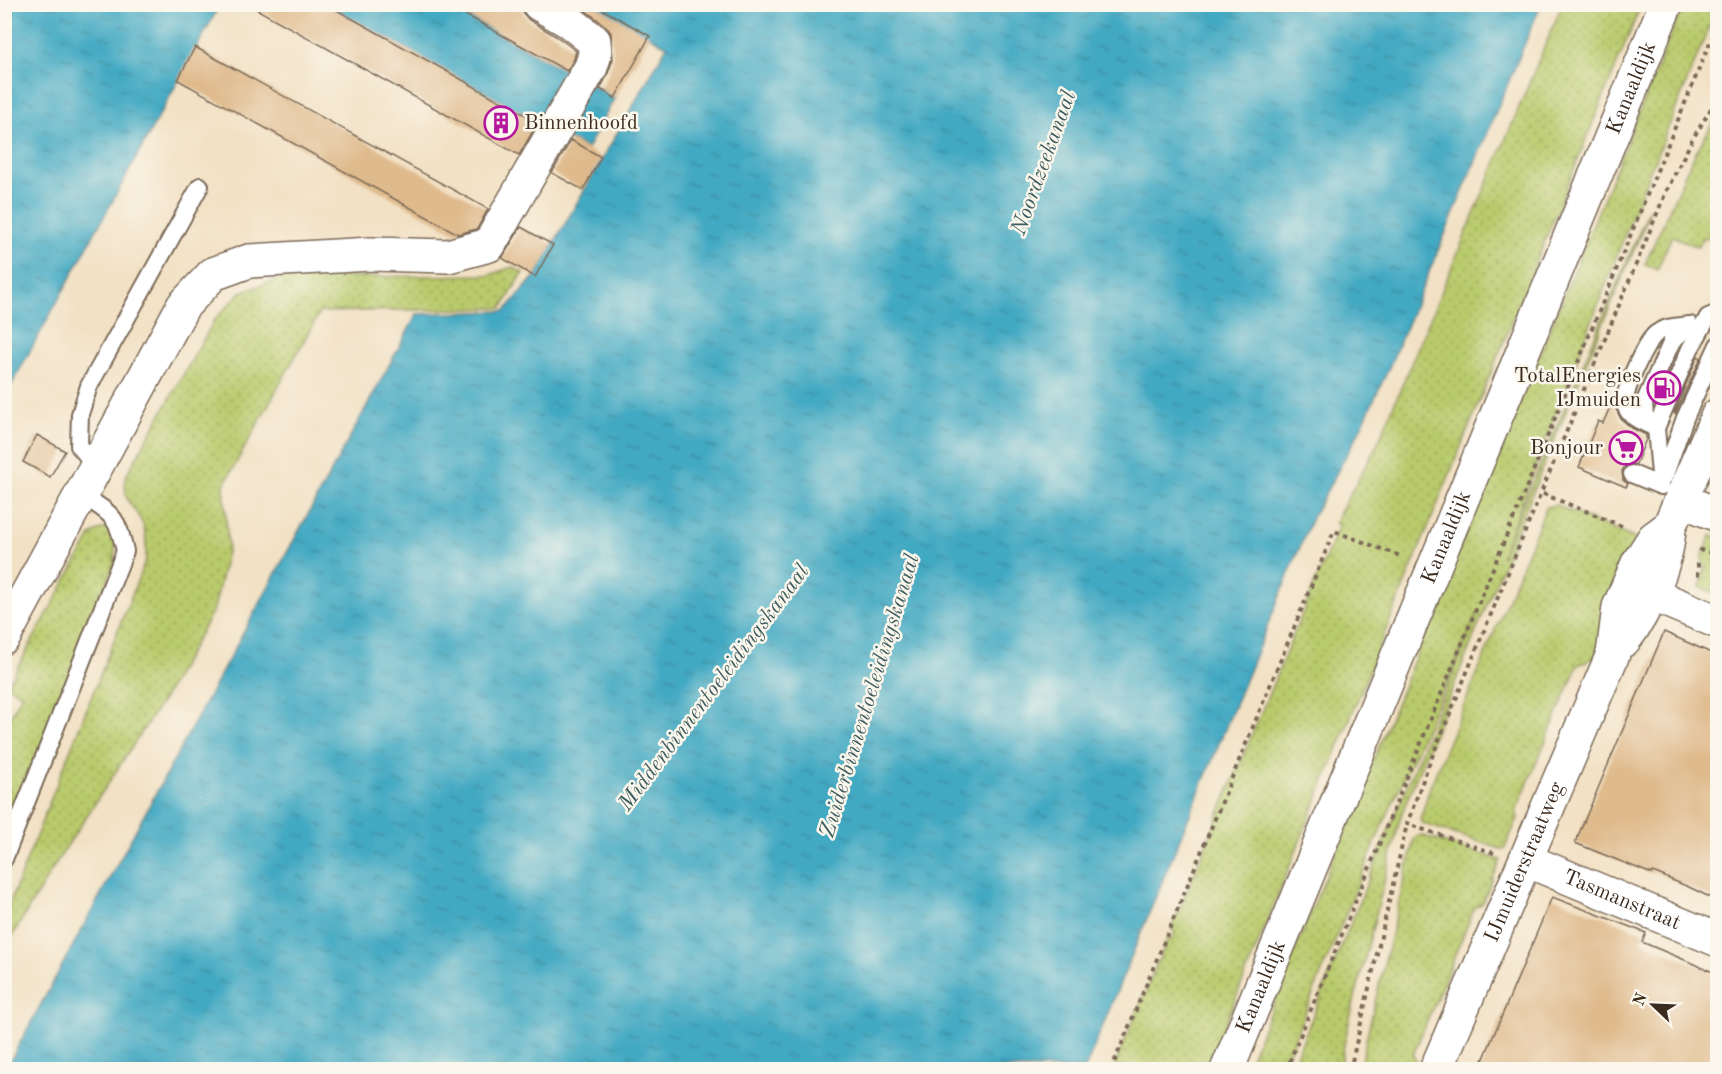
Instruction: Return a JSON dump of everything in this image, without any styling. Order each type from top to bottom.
[{"type":"street","points":[[4,637],[183,306],[213,273],[249,261],[371,254],[448,256],[489,245],[591,67],[595,54],[594,41],[570,22],[539,4]]},
{"type":"street","name":"Kanaaldijk","points":[[1227,1070],[1666,4]]},
{"type":"street","name":"IJmuiderstraatweg","points":[[1613,654],[1619,607],[1638,563],[1654,538],[1718,415]]},
{"type":"street","points":[[1670,504],[1718,515]]},
{"type":"street","name":"IJmuiderstraatweg","points":[[1436,1070],[1613,654],[1632,630],[1651,594],[1668,545],[1670,504]]},
{"type":"street","points":[[1651,594],[1718,622]]},
{"type":"street","name":"Tasmanstraat","points":[[1526,860],[1718,940]]},
{"type":"lane","points":[[4,860],[125,551],[121,532],[113,516],[88,480],[79,446],[80,414],[89,386],[200,186]]},
{"type":"lane","points":[[1670,504],[1656,428],[1645,416],[1644,403],[1672,341],[1688,325],[1713,315]]},
{"type":"lane","points":[[1656,428],[1690,349],[1713,315]]},
{"type":"lane","points":[[1670,504],[1675,445],[1718,345]]},
{"type":"lane","points":[[1632,474],[1670,504]]},
{"type":"path","points":[[1286,1070],[1718,23]]},
{"type":"path","points":[[1350,1070],[1407,824],[1541,493]]},
{"type":"path","points":[[1111,1070],[1334,531],[1403,557]]},
{"type":"path","points":[[1696,561],[1701,549],[1718,555]]},
{"type":"path","points":[[1407,824],[1510,858],[1526,860]]},
{"type":"green space","points":[[1562,5],[1641,5],[1207,1069],[1113,1069],[1167,940],[1172,940],[1175,932],[1171,929],[1339,525],[1335,523],[1379,440]]},
{"type":"green space","points":[[1683,5],[1717,5],[1717,8],[1638,201],[1501,557],[1649,209],[1649,214],[1401,815],[1339,1069],[1291,1069],[1478,612],[1378,836],[1282,1069],[1246,1070]]},
{"type":"green space","points":[[1717,115],[1717,224],[1714,223],[1708,238],[1703,237],[1698,247],[1672,236],[1657,270],[1645,264],[1691,161]]},
{"type":"green space","points":[[512,267],[523,273],[502,308],[320,312],[224,485],[228,547],[214,609],[164,698],[56,863],[5,948],[5,915],[146,559],[144,529],[127,498],[126,476],[215,319],[241,292],[282,278],[490,275]]},
{"type":"green space","points":[[1556,505],[1636,539],[1595,658],[1578,665],[1516,811],[1518,818],[1504,850],[1424,824],[1420,820],[1430,787],[1544,512],[1547,507]]},
{"type":"green space","points":[[105,528],[116,539],[114,564],[5,838],[5,726],[22,694],[7,686],[92,534]]},
{"type":"green space","points":[[1711,535],[1717,536],[1717,594],[1700,587],[1705,568],[1702,558]]},
{"type":"green space","points":[[1420,835],[1501,860],[1482,904],[1475,907],[1413,1055],[1418,1066],[1416,1069],[1359,1069],[1414,839]]},
{"type":"water","points":[[5,5],[220,5],[5,397]]},
{"type":"water","points":[[326,5],[446,5],[615,97],[587,149]]},
{"type":"water","points":[[593,5],[1541,5],[1388,370],[1358,434],[1312,518],[1085,1069],[5,1070],[417,314],[505,311],[535,276],[667,46]]},
{"type":"building","points":[[247,4],[326,4],[538,122],[519,155]]},
{"type":"building","points":[[446,4],[520,4],[529,20],[576,51],[574,59],[567,71]]},
{"type":"building","points":[[577,4],[593,4],[650,36],[615,98],[600,89],[613,59],[611,33],[606,26]]},
{"type":"building","points":[[195,47],[488,209],[477,229],[458,234],[178,80]]},
{"type":"building","points":[[571,140],[601,157],[583,190],[552,173]]},
{"type":"building","points":[[521,227],[553,245],[535,277],[502,258]]},
{"type":"building","points":[[1698,356],[1701,358],[1675,414],[1674,413]]},
{"type":"building","points":[[1616,393],[1615,407],[1621,419],[1646,435],[1636,464],[1626,465],[1622,471],[1623,480],[1628,484],[1626,487],[1579,467],[1598,421],[1603,423]]},
{"type":"building","points":[[37,435],[65,451],[50,477],[23,462]]},
{"type":"building","points":[[1664,632],[1718,656],[1718,901],[1653,872],[1652,874],[1575,843]]},
{"type":"building","points":[[1552,897],[1646,933],[1642,942],[1718,974],[1718,1070],[1479,1070]]},
{"type":"place","name":"Binnenhoofd","points":[[501,123]]},
{"type":"place","name":"TotalEnergies IJmuiden","points":[[1664,388]]},
{"type":"place","name":"Bonjour","points":[[1626,448]]},
{"type":"water label","name":"Noordzeekanaal","points":[[1044,163]]},
{"type":"water label","name":"Middenbinnentoeleidingskanaal","points":[[714,688]]},
{"type":"water label","name":"Zuiderbinnentoeleidingskanaal","points":[[870,696]]}]
